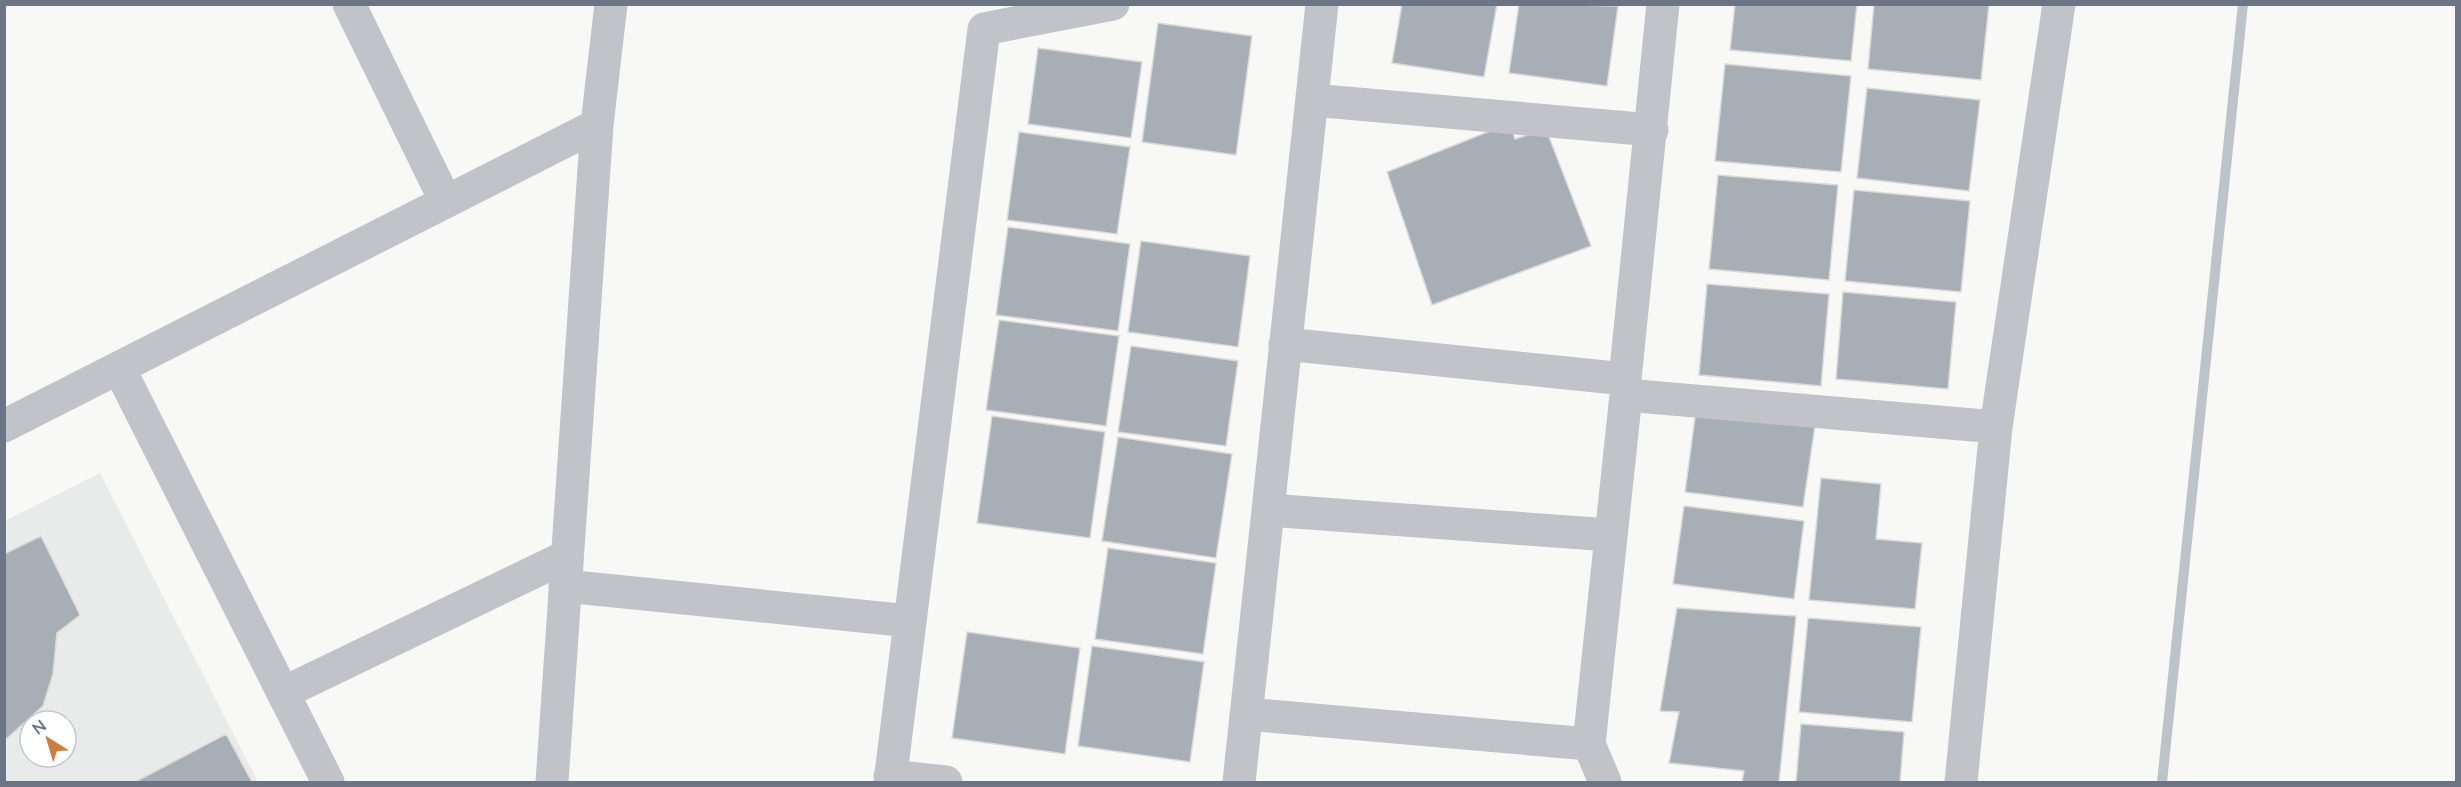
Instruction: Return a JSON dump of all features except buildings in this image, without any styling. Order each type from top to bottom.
[{"type":"street","points":[[349,4],[446,202]]},
{"type":"street","points":[[552,783],[597,125],[611,4]]},
{"type":"street","points":[[946,783],[890,779],[984,29],[1113,4]]},
{"type":"street","points":[[1239,783],[1322,4]]},
{"type":"street","points":[[1605,783],[1589,744],[1663,4]]},
{"type":"street","points":[[1961,783],[1996,427],[2059,4]]},
{"type":"street","points":[[1312,100],[1652,130]]},
{"type":"street","points":[[4,426],[597,125]]},
{"type":"street","points":[[1286,344],[1625,387],[1996,427]]},
{"type":"street","points":[[119,368],[328,783]]},
{"type":"street","points":[[1268,510],[1609,535]]},
{"type":"street","points":[[283,693],[566,571],[910,621]]},
{"type":"street","points":[[1246,714],[1589,744]]},
{"type":"shaded area","points":[[100,473],[258,782],[5,782],[5,521]]},
{"type":"waterway","points":[[2162,782],[2243,4]]}]
